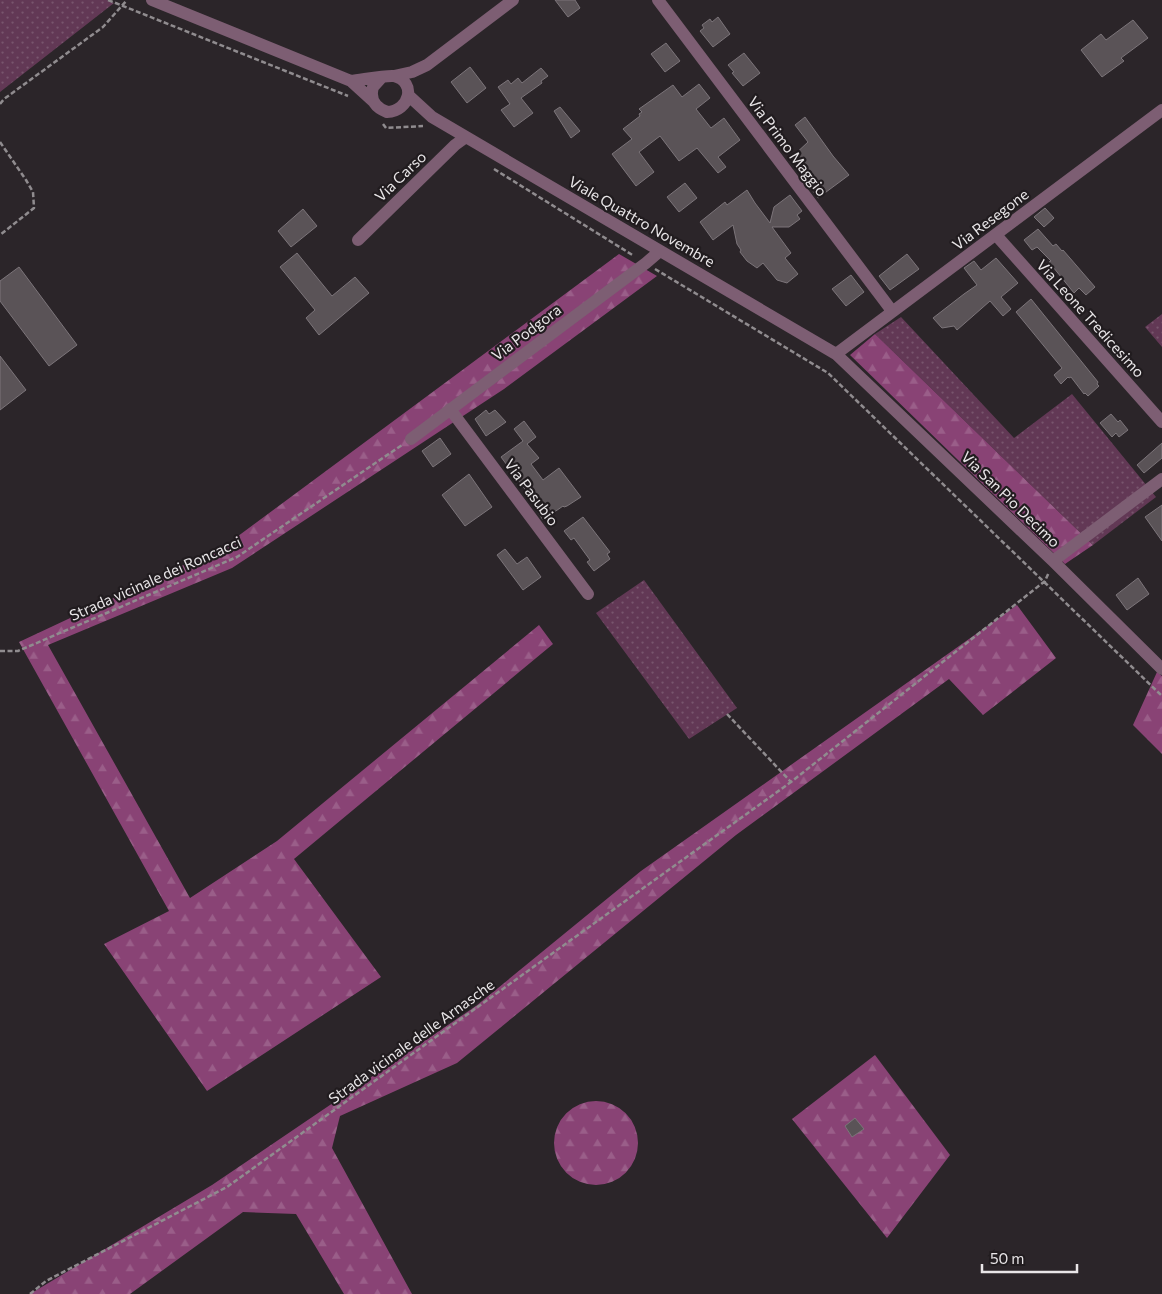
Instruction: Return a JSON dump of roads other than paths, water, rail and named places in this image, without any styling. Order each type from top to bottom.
[{"type":"street","points":[[152,0],[164,2],[351,81],[376,106],[388,112],[400,110],[407,101],[408,92],[405,83],[388,77]]},
{"type":"street","points":[[351,81],[412,72],[427,65],[513,0]]},
{"type":"street","name":"Via Primo Maggio","points":[[658,0],[892,311]]},
{"type":"street","points":[[408,92],[427,65]]},
{"type":"street","points":[[372,101],[373,87],[388,77]]},
{"type":"street","name":"Viale Quattro Novembre","points":[[408,92],[431,124]]},
{"type":"street","name":"Viale Quattro Novembre","points":[[400,110],[466,137],[836,354]]},
{"type":"street","name":"Via Resegone","points":[[836,354],[1162,110]]},
{"type":"street","name":"Via Carso","points":[[358,240],[455,145],[466,137]]},
{"type":"street","name":"Via Leone Tredicesimo","points":[[996,235],[1162,422]]},
{"type":"street","name":"Via Podgora","points":[[411,439],[646,264],[660,251]]},
{"type":"street","name":"Via San Pio Decimo","points":[[836,354],[1162,669]]},
{"type":"street","name":"Via Pasubio","points":[[450,409],[588,594]]},
{"type":"street","points":[[1053,562],[1162,479]]}]
